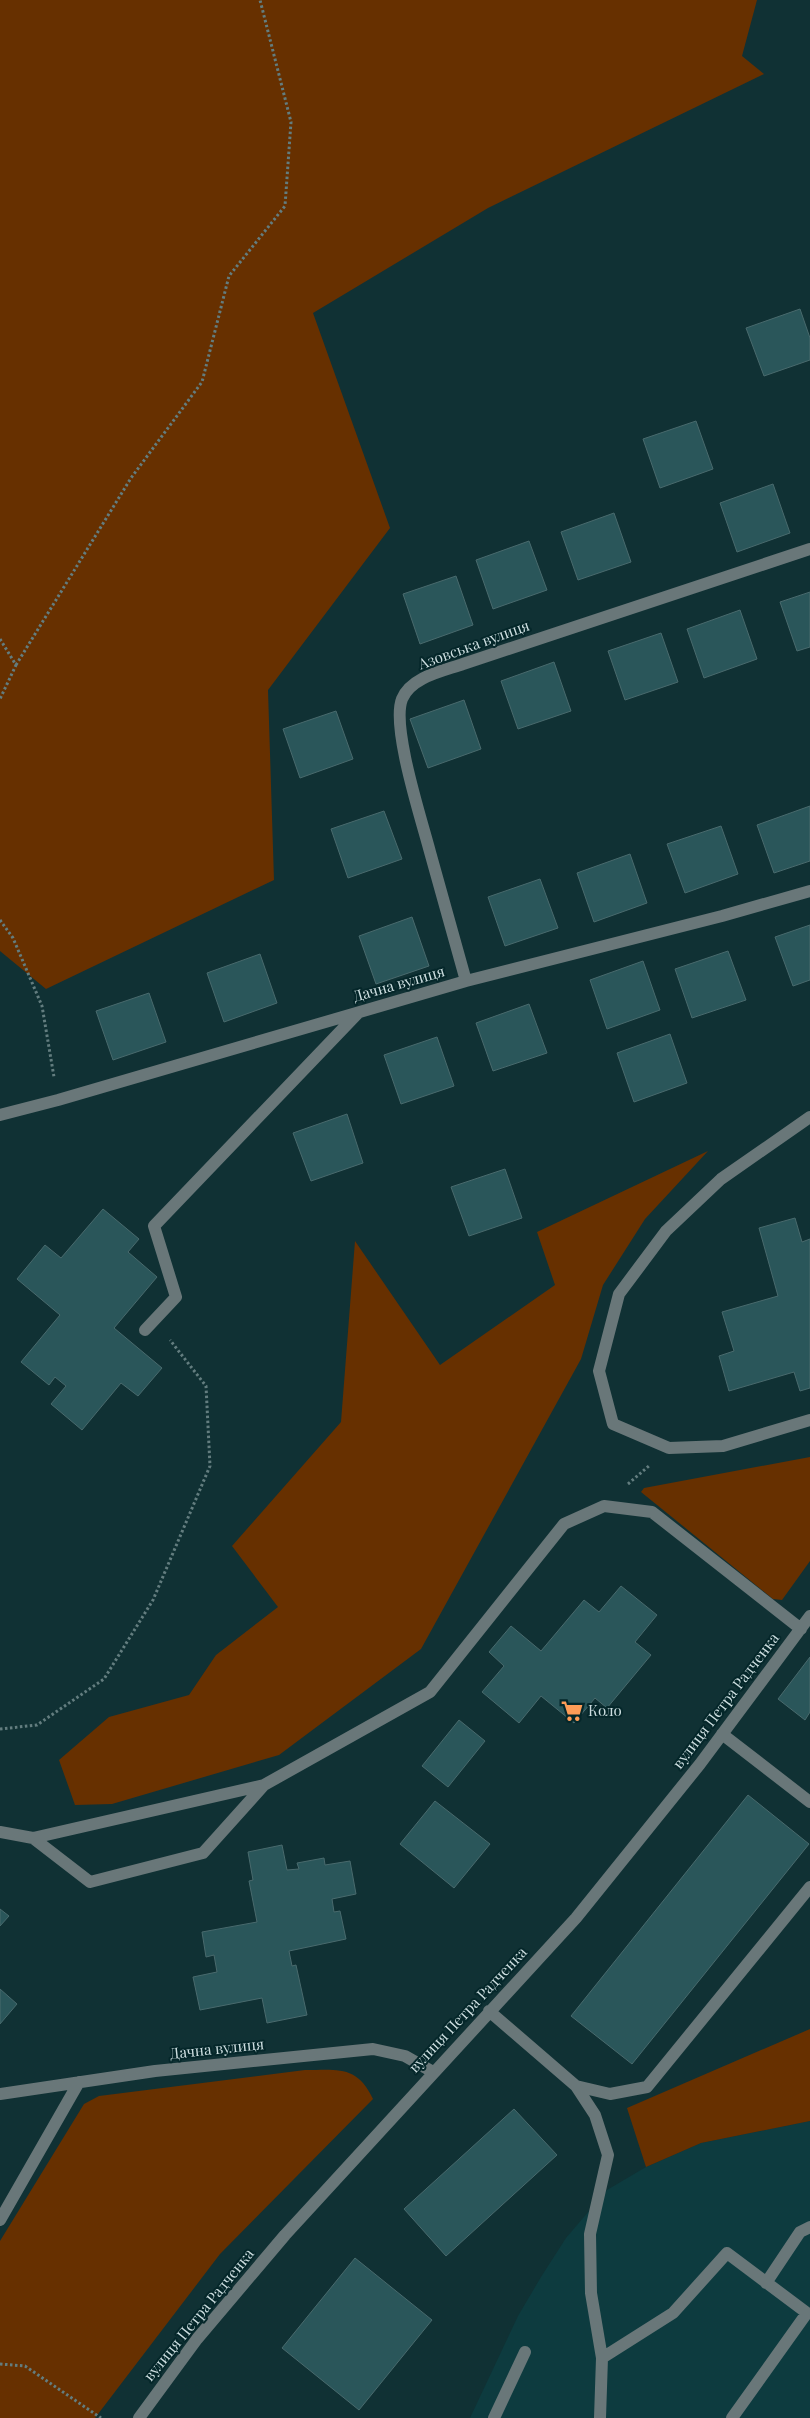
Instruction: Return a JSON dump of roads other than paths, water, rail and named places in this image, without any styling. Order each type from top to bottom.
[{"type":"street","name":"Азовська вулиця","points":[[466,981],[406,764],[400,713],[402,699],[411,687],[421,680],[463,664],[810,549]]},
{"type":"street","name":"Дачна вулиця","points":[[0,1115],[58,1100],[466,981],[722,916],[810,891]]},
{"type":"street","points":[[145,1330],[176,1297],[154,1226],[359,1012]]},
{"type":"street","points":[[810,1117],[721,1179],[666,1232],[619,1294],[599,1372],[613,1424],[669,1448],[723,1446],[810,1420]]},
{"type":"street","points":[[0,1832],[33,1838],[264,1785],[430,1692],[564,1524],[604,1506],[652,1512],[801,1629]]},
{"type":"street","name":"вулиця Петра Радченка","points":[[139,2418],[197,2340],[285,2235],[576,1918],[722,1734],[810,1616]]},
{"type":"street","points":[[722,1734],[810,1802]]},
{"type":"street","points":[[33,1838],[90,1882],[202,1853],[264,1785]]},
{"type":"street","points":[[576,2086],[610,2094],[647,2087],[810,1887]]},
{"type":"street","points":[[489,2011],[576,2086],[596,2115],[608,2155],[590,2234],[591,2293],[602,2358],[600,2418]]},
{"type":"street","name":"Дачна вулиця","points":[[0,2094],[155,2071],[373,2049],[406,2056],[433,2072]]},
{"type":"street","points":[[0,2220],[79,2082]]},
{"type":"street","points":[[766,2283],[800,2232],[810,2227]]},
{"type":"street","points":[[602,2358],[674,2313],[726,2253],[807,2313],[732,2418]]},
{"type":"street","points":[[494,2418],[525,2352]]},
{"type":"place","name":"Коло","points":[[572,1711]]}]
